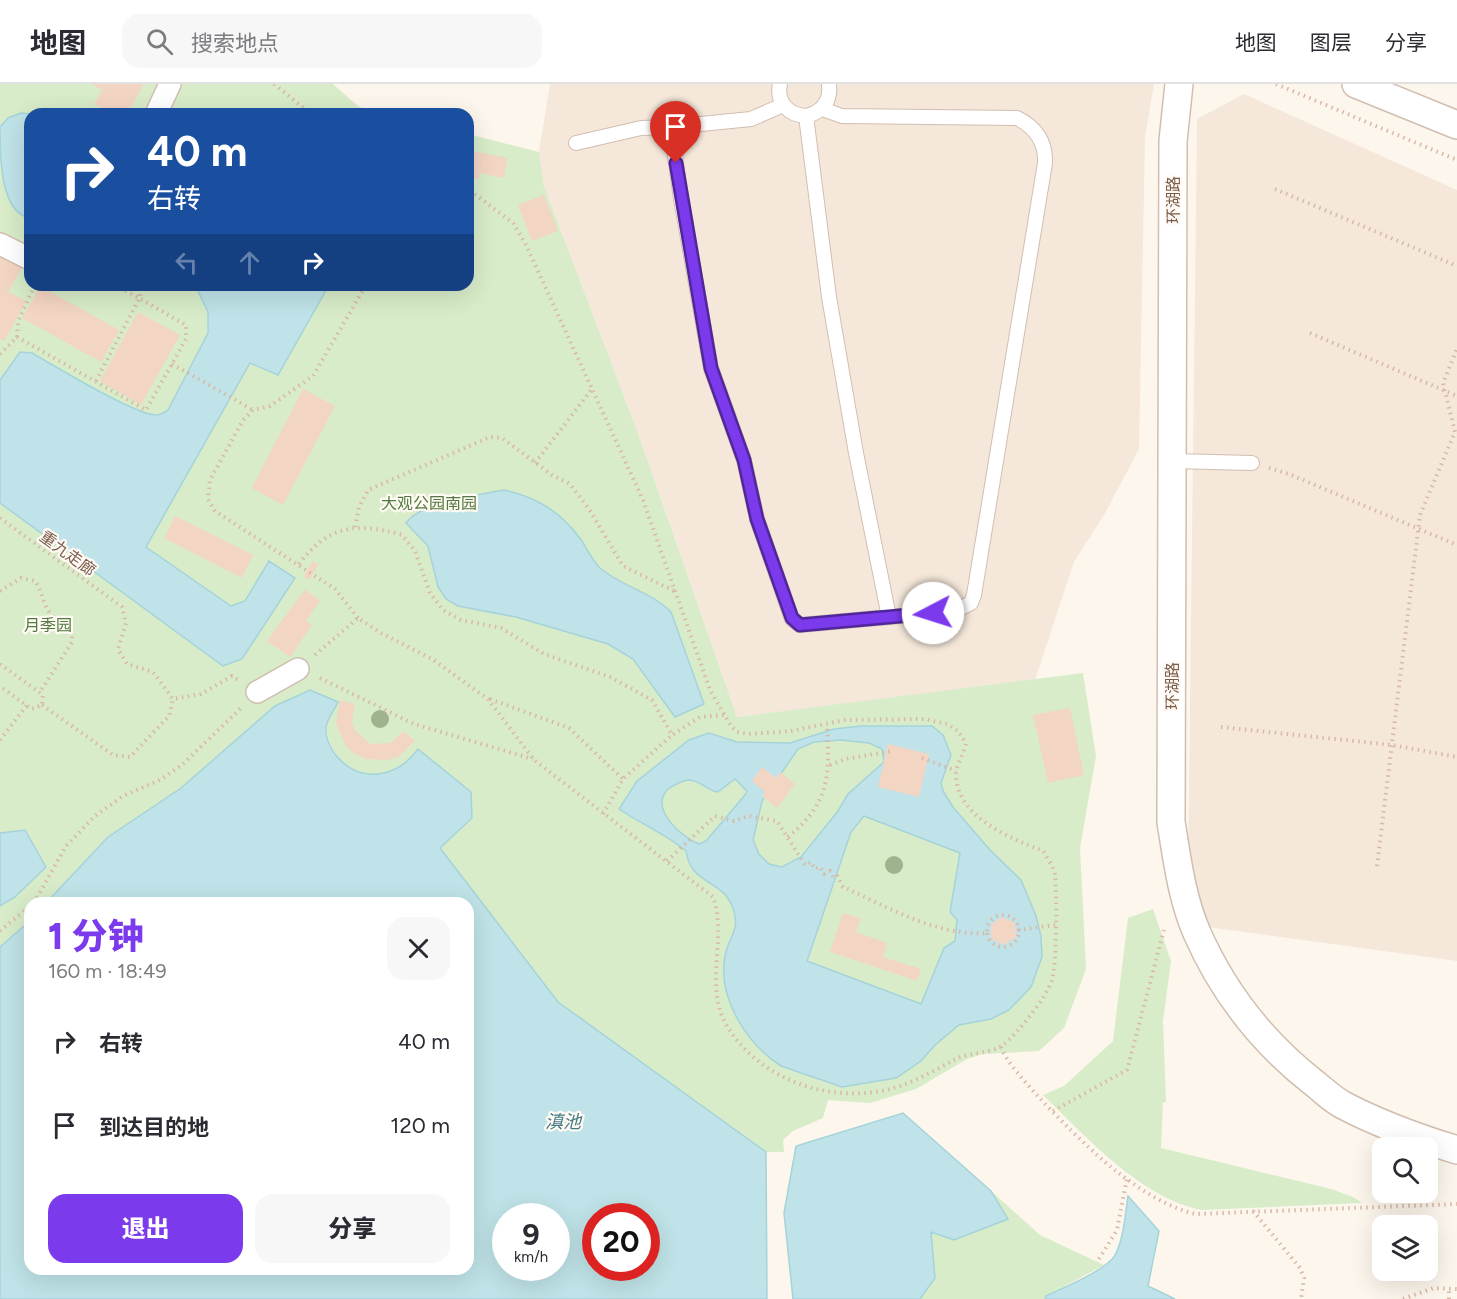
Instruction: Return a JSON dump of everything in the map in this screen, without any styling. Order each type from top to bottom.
[{"type":"street","points":[[159,108],[170,84]]},
{"type":"street","name":"环湖路","points":[[1179,84],[1173,141],[1171,822],[1181,881],[1196,932],[1220,978],[1253,1025],[1294,1068],[1341,1104],[1404,1133],[1457,1150]]},
{"type":"street","points":[[1356,84],[1457,124]]},
{"type":"street","points":[[0,244],[24,257]]},
{"type":"street","points":[[257,692],[299,668]]},
{"type":"lane","points":[[780,84],[780,97],[783,105],[798,116],[806,116],[822,109],[830,93],[829,84]]},
{"type":"lane","points":[[576,143],[641,128],[751,120],[783,105]]},
{"type":"lane","points":[[671,127],[681,199],[711,368],[744,460],[757,519],[792,618],[800,625],[955,611],[971,603],[974,595],[1046,153],[1033,128],[1017,118],[842,116],[822,109]]},
{"type":"lane","points":[[806,116],[830,307],[889,617]]},
{"type":"lane","points":[[1173,461],[1252,463]]},
{"type":"path","points":[[274,84],[304,108]]},
{"type":"path","points":[[1276,84],[1457,160]]},
{"type":"path","points":[[1275,189],[1457,266]]},
{"type":"path","points":[[0,354],[17,337],[18,321],[32,291]]},
{"type":"path","points":[[17,337],[146,410],[186,339],[186,325],[127,291]]},
{"type":"path","points":[[96,381],[141,291]]},
{"type":"path","points":[[363,291],[313,376],[270,406],[253,410],[243,420],[210,480],[208,499],[215,511],[335,589],[358,618],[381,633],[432,659],[488,699],[568,728],[623,779]]},
{"type":"path","points":[[1310,333],[1457,396]]},
{"type":"path","points":[[1377,866],[1420,516],[1455,432],[1443,383],[1457,349]]},
{"type":"path","points":[[172,364],[253,410]]},
{"type":"path","points":[[535,463],[592,389]]},
{"type":"path","points":[[355,527],[359,507],[368,490],[490,437],[502,438],[535,463],[570,484],[589,509],[623,566],[675,592]]},
{"type":"path","points":[[1252,463],[1289,474],[1457,545]]},
{"type":"path","name":"重九走廊","points":[[0,518],[122,607],[126,623],[118,649],[128,664],[153,672],[173,699]]},
{"type":"path","points":[[299,564],[310,548],[334,531],[355,527],[402,536],[415,551],[430,593],[451,616],[501,628],[544,654],[610,677],[652,700],[672,735]]},
{"type":"path","points":[[0,591],[21,578],[35,581],[48,610],[64,621],[73,633],[72,642],[40,692]]},
{"type":"path","points":[[358,618],[299,668],[414,724],[534,760]]},
{"type":"path","points":[[0,664],[40,692],[45,699],[36,709],[0,686]]},
{"type":"path","points":[[37,897],[66,846],[95,816],[123,796],[160,780],[183,764],[257,692],[232,676],[201,694],[173,699],[169,716],[130,757],[113,755],[42,705]]},
{"type":"path","points":[[488,699],[534,760],[713,897],[719,913],[715,970],[718,1003],[727,1026],[750,1054],[780,1077],[808,1089],[867,1093],[890,1089],[915,1080],[962,1056],[1001,1047],[1030,1089],[1115,1171],[1178,1210],[1196,1214],[1253,1210],[1457,1204]]},
{"type":"path","points":[[0,740],[27,705]]},
{"type":"path","points":[[603,814],[623,779],[672,735],[700,717],[724,715]]},
{"type":"path","points":[[788,837],[807,821],[822,796],[830,765],[827,725]]},
{"type":"path","points":[[1221,727],[1392,745],[1457,757]]},
{"type":"path","points":[[830,765],[845,759],[893,751]]},
{"type":"path","points":[[922,758],[956,771]]},
{"type":"path","points":[[668,861],[715,816],[734,821],[748,816],[777,821],[805,865],[811,862],[815,869],[820,867],[824,874],[830,871],[833,877],[837,875],[843,887],[924,922],[969,934],[988,933]]},
{"type":"path","points":[[0,930],[24,911]]},
{"type":"path","points":[[1002,913],[1017,921],[1018,930],[1018,938],[1004,948],[989,940],[988,923],[1002,913]]},
{"type":"path","points":[[1053,1111],[1127,1070],[1166,923]]},
{"type":"path","points":[[1018,930],[1056,925]]},
{"type":"path","points":[[1099,1259],[1117,1230],[1127,1178]]},
{"type":"path","points":[[1253,1210],[1300,1268],[1304,1278],[1302,1299]]},
{"type":"path","points":[[1449,1289],[1449,1299]]},
{"type":"path","points":[[1403,1299],[1423,1290],[1457,1289]]},
{"type":"shaded area","points":[[550,84],[1154,84],[1145,137],[1139,449],[1104,515],[1074,562],[1035,680],[737,717],[639,436],[544,186],[539,152]]},
{"type":"shaded area","points":[[1244,94],[1457,190],[1457,961],[1207,927],[1188,874],[1197,119]]},
{"type":"green space","name":"大观公园南园","points":[[0,84],[333,84],[363,108],[24,108],[24,291],[474,291],[474,136],[539,152],[544,186],[639,436],[737,717],[1083,673],[1096,756],[1080,848],[1086,969],[1064,1028],[1039,1051],[983,1054],[967,1059],[916,1089],[870,1103],[828,1100],[823,1118],[793,1131],[783,1140],[784,1152],[766,1152],[558,1002],[439,848],[472,818],[410,760],[396,769],[383,773],[369,774],[346,765],[330,742],[326,726],[181,788],[108,837],[52,897],[24,897],[24,926],[0,947]]},
{"type":"green space","points":[[1153,909],[1171,961],[1163,1021],[1166,1102],[1163,1102],[1161,1148],[1331,1189],[1362,1203],[1202,1210],[1180,1204],[1136,1180],[1096,1147],[1043,1095],[1064,1086],[1113,1041],[1128,918]]},
{"type":"green space","points":[[991,1191],[1040,1235],[1104,1265],[1046,1296],[1045,1299],[920,1299],[935,1278],[931,1232],[1008,1219]]},
{"type":"water","points":[[24,113],[24,216],[13,206],[4,182],[0,153],[0,127],[8,118]]},
{"type":"water","points":[[198,291],[326,291],[278,375],[250,363],[146,547],[231,606],[245,601],[269,561],[295,578],[242,659],[223,666],[0,503],[0,380],[20,352],[32,353],[131,407],[146,413],[161,414],[168,410],[208,333],[208,312]]},
{"type":"water","points":[[503,490],[527,497],[557,514],[582,541],[600,568],[617,580],[654,599],[671,612],[704,704],[675,717],[633,659],[608,644],[516,617],[458,606],[446,599],[438,587],[428,546],[406,523],[424,509],[437,504]]},
{"type":"water","name":"滇池","points":[[310,690],[338,702],[326,727],[327,738],[335,754],[355,770],[366,774],[389,772],[409,759],[418,749],[471,792],[472,818],[440,848],[558,1002],[766,1152],[767,1299],[0,1299],[0,947],[24,926],[24,1275],[474,1275],[474,897],[52,897],[108,837],[181,788],[275,706]]},
{"type":"water","points":[[861,726],[932,726],[943,735],[951,755],[941,783],[943,791],[953,807],[990,850],[1021,880],[1036,916],[1041,936],[1042,957],[1031,987],[1009,1010],[991,1019],[959,1025],[935,1045],[921,1061],[896,1078],[842,1087],[781,1066],[746,1033],[730,1003],[726,988],[725,956],[736,923],[728,898],[722,891],[700,877],[689,862],[686,851],[619,809],[637,781],[689,740],[709,733],[737,742],[790,743],[834,729]],"holes":[[[841,740],[869,743],[882,749],[884,762],[848,794],[838,811],[801,857],[782,867],[769,864],[759,854],[753,840],[762,801],[798,749],[814,742]],[[735,779],[747,791],[706,841],[699,844],[683,835],[668,820],[662,803],[664,794],[671,787],[689,780],[718,792]],[[864,816],[960,853],[950,912],[957,920],[955,941],[944,948],[921,1004],[807,961],[851,832]]]},
{"type":"water","points":[[25,830],[46,867],[15,897],[0,906],[0,833]]},
{"type":"water","points":[[903,1113],[991,1191],[1008,1219],[954,1240],[931,1232],[935,1278],[920,1299],[793,1299],[784,1213],[796,1146]]},
{"type":"water","points":[[1128,1196],[1159,1231],[1148,1286],[1175,1299],[1045,1299],[1046,1296],[1103,1267],[1115,1255],[1124,1226]]},
{"type":"building","points":[[92,84],[144,84],[130,108],[102,108],[94,104],[102,90]]},
{"type":"building","points":[[474,151],[507,158],[504,178],[480,173],[479,179],[474,178]]},
{"type":"building","points":[[544,195],[558,231],[532,241],[518,205]]},
{"type":"building","points":[[0,253],[23,266],[8,292],[26,301],[4,341],[0,339]]},
{"type":"building","points":[[37,291],[49,291],[119,330],[101,362],[22,318]]},
{"type":"building","points":[[138,312],[180,335],[141,405],[100,381]]},
{"type":"building","points":[[303,389],[335,406],[283,505],[252,488]]},
{"type":"building","points":[[175,516],[253,555],[242,578],[164,538]]},
{"type":"building","points":[[313,561],[318,565],[309,580],[304,576]]},
{"type":"building","points":[[305,590],[320,600],[306,621],[312,625],[290,657],[267,641]]},
{"type":"building","points":[[340,700],[355,704],[352,721],[354,729],[370,744],[391,743],[403,731],[415,741],[398,757],[387,760],[365,759],[354,753],[345,745],[336,723]]},
{"type":"building","points":[[1070,708],[1084,775],[1048,783],[1033,715]]},
{"type":"building","points":[[888,744],[929,754],[919,797],[878,787]]},
{"type":"building","points":[[762,767],[776,778],[780,772],[795,784],[777,808],[762,796],[765,792],[752,781]]},
{"type":"building","points":[[843,913],[861,918],[856,932],[887,943],[883,957],[921,969],[917,981],[830,952]]},
{"type":"building","points":[[1002,917],[1015,923],[1016,937],[1004,945],[991,939],[991,925]]},
{"type":"route","points":[[676,163],[711,368],[744,460],[757,519],[792,618],[800,625],[933,613]]},
{"type":"park label","name":"月季园","points":[[48,625]]}]
